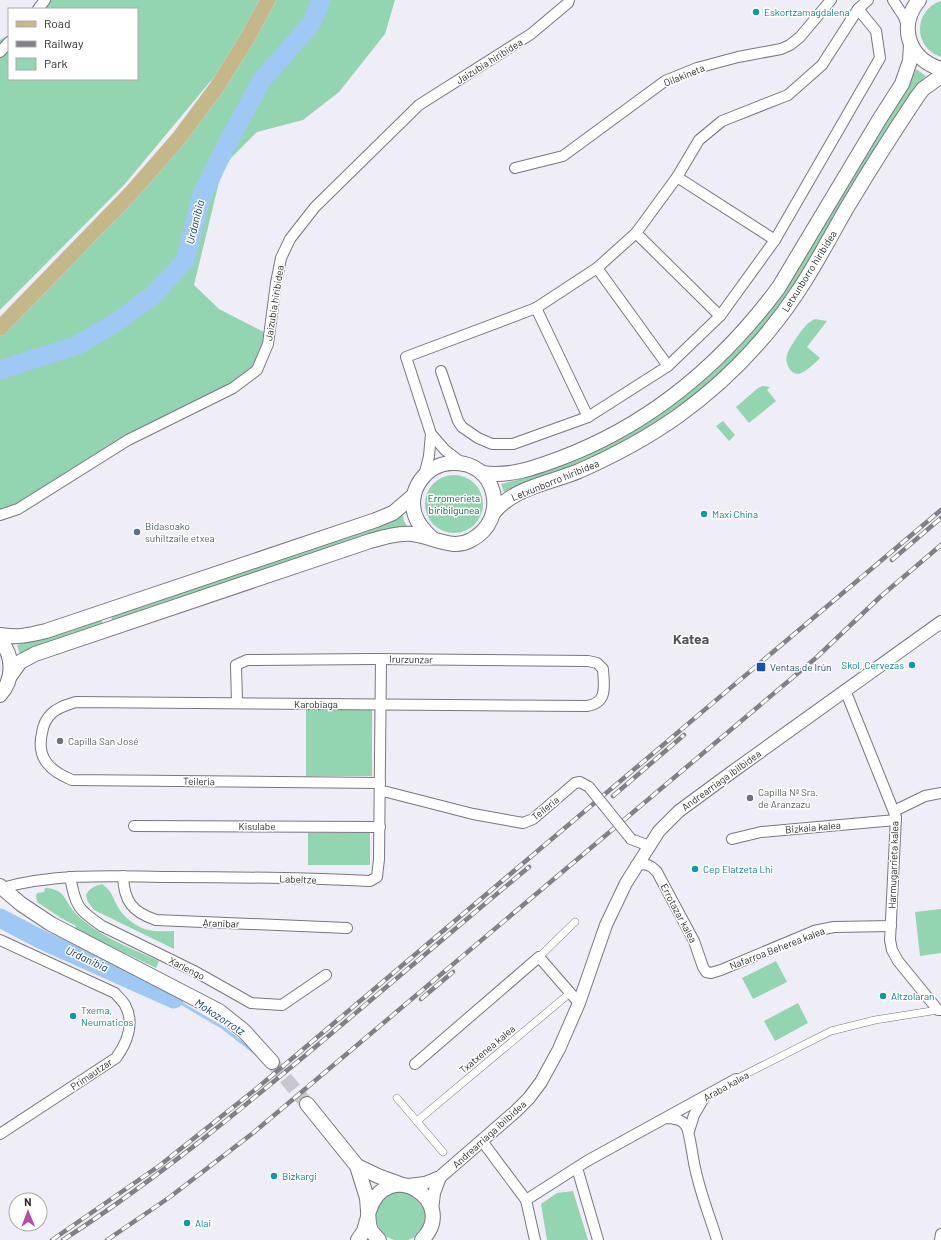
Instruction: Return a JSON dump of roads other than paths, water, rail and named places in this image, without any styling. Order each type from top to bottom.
[{"type":"main road","points":[[0,328],[132,192],[179,138],[217,88],[248,37],[268,0]]},
{"type":"main road","points":[[907,26],[911,12],[919,0]]},
{"type":"main road","name":"Letxunborro hiribidea","points":[[482,473],[503,474],[524,471],[572,454],[596,443],[644,417],[667,401],[699,376],[728,349],[763,308],[783,281],[902,84],[910,61],[910,45],[907,26]]},
{"type":"main road","points":[[910,45],[923,61],[931,66],[941,69]]},
{"type":"main road","name":"Letxunborro hiribidea","points":[[494,512],[514,495],[604,460],[654,432],[700,399],[742,360],[780,317],[812,270],[848,207],[917,97],[923,89],[941,76]]},
{"type":"main road","points":[[0,695],[10,676],[20,662],[35,654],[370,541],[402,534],[417,535],[442,543],[456,544],[469,542],[479,536],[488,527],[494,512],[495,501],[493,491],[488,481],[482,473],[473,467],[463,464],[442,464],[432,469],[417,485],[413,505],[417,520],[425,532],[433,539]]},
{"type":"main road","points":[[0,635],[11,637],[28,636],[46,631],[376,520],[393,513],[414,495]]},
{"type":"main road","points":[[0,640],[5,646],[10,658],[10,676]]},
{"type":"main road","points":[[1,888],[50,924],[219,1011],[244,1030],[272,1062]]},
{"type":"main road","points":[[307,1104],[357,1166],[365,1188],[371,1231],[378,1240]]},
{"type":"main road","points":[[357,1166],[378,1176],[416,1189],[424,1194],[432,1210],[433,1219],[431,1228],[422,1240]]},
{"type":"main road","points":[[358,1240],[364,1231],[372,1202],[376,1195],[383,1189],[391,1186],[404,1185]]},
{"type":"street","points":[[39,8],[45,0]]},
{"type":"street","name":"Oilakineta","points":[[515,168],[563,156],[665,81],[697,68],[781,49],[790,45],[800,37],[831,0]]},
{"type":"street","points":[[463,464],[445,450],[431,434],[406,358],[536,308],[597,268],[636,233],[678,177],[699,140],[722,121],[788,95],[822,65],[858,9],[868,0]]},
{"type":"street","points":[[893,0],[904,17],[907,26]]},
{"type":"street","name":"Jaizubia hiribidea","points":[[0,515],[18,509],[128,440],[233,388],[257,370],[268,344],[276,283],[282,258],[290,239],[315,207],[419,105],[531,34],[569,1]]},
{"type":"street","points":[[441,371],[458,421],[462,427],[478,438],[492,444],[512,444],[588,416],[668,366],[720,316],[775,240],[880,58],[876,31],[858,9]]},
{"type":"street","points":[[0,52],[8,43]]},
{"type":"street","points":[[678,177],[775,240]]},
{"type":"street","points":[[636,233],[720,316]]},
{"type":"street","points":[[597,268],[668,366]]},
{"type":"street","points":[[536,308],[588,416]]},
{"type":"street","points":[[424,476],[429,456],[431,434]]},
{"type":"street","name":"Andrearriaga ibilbidea","points":[[404,1185],[424,1183],[440,1177],[529,1098],[559,1049],[579,1003],[606,925],[626,883],[636,865],[659,831],[679,811],[941,622]]},
{"type":"street","name":"Irurzunzar","points":[[236,703],[236,665],[247,660],[380,659],[588,661],[597,663],[603,669],[604,689]]},
{"type":"street","name":"Labeltze","points":[[1,888],[36,880],[70,877],[122,876],[370,881],[377,877],[379,869],[380,827],[380,659]]},
{"type":"street","name":"Karobiaga","points":[[40,742],[43,725],[50,714],[61,707],[76,702],[587,706],[595,704],[601,700],[604,689]]},
{"type":"street","name":"Harmugarrieta kalea","points":[[845,690],[895,816],[890,940],[892,950],[898,961],[939,1010]]},
{"type":"street","name":"Teileria","points":[[40,742],[43,757],[50,768],[58,774],[72,780],[380,787],[387,792],[473,814],[523,822],[533,820],[575,783],[580,782],[589,787],[631,839],[649,846]]},
{"type":"street","name":"Bizkaia kalea","points":[[732,839],[761,832],[895,816],[925,796],[941,793]]},
{"type":"street","name":"Kisulabe","points":[[134,826],[380,827]]},
{"type":"street","name":"Errotazar kalea","points":[[636,865],[642,864],[651,866],[657,872],[694,941],[703,967],[706,972],[711,973]]},
{"type":"street","name":"Aranibar","points":[[122,876],[126,897],[133,908],[143,916],[156,920],[347,928]]},
{"type":"street","name":"Xarlengo","points":[[70,877],[74,897],[80,909],[90,918],[102,926],[196,972],[251,1003],[282,1005],[326,975]]},
{"type":"street","points":[[415,1064],[539,957],[575,922]]},
{"type":"street","name":"Nafarroa Beherea kalea","points":[[711,973],[722,970],[814,931],[834,927],[891,926]]},
{"type":"street","name":"Primautzar","points":[[0,940],[115,994],[125,1005],[129,1018],[129,1034],[124,1046],[116,1058],[0,1134]]},
{"type":"street","points":[[539,957],[579,1003]]},
{"type":"street","name":"Txatxenea kalea","points":[[417,1121],[570,993]]},
{"type":"street","name":"Araba kalea","points":[[526,1200],[577,1168],[736,1079],[831,1031],[875,1020],[939,1010]]},
{"type":"street","points":[[397,1098],[443,1152]]},
{"type":"street","points":[[689,1131],[694,1115],[704,1098]]},
{"type":"street","points":[[667,1118],[679,1119],[689,1131],[696,1174],[717,1240]]},
{"type":"street","points":[[482,1141],[526,1200],[535,1240]]},
{"type":"street","points":[[577,1168],[598,1240]]},
{"type":"street","points":[[432,1210],[434,1193],[440,1177]]},
{"type":"street","points":[[940,1240],[941,1234]]},
{"type":"waterway","name":"Urdanibia","points":[[0,370],[78,345],[118,321],[153,295],[185,261],[201,197],[224,150],[261,81],[312,23],[321,0]]},
{"type":"waterway","name":"Urdanibia","points":[[0,918],[42,940],[174,999]]},
{"type":"waterway","name":"Mokozorrotz","points":[[174,999],[223,1028],[254,1052]]},
{"type":"tunnel","points":[[272,1062],[307,1104]]},
{"type":"railway","points":[[52,1240],[159,1166],[256,1089],[941,510]]},
{"type":"railway","points":[[892,560],[941,518]]},
{"type":"railway","points":[[107,1240],[170,1197],[253,1133],[817,657],[880,597],[941,545]]},
{"type":"railway","points":[[613,796],[684,735]]},
{"type":"railway","points":[[63,1240],[133,1192],[201,1141],[529,867]]},
{"type":"railway","points":[[421,999],[453,972]]},
{"type":"place","name":"Eskortzamagdalena","points":[[756,12]]},
{"type":"place","name":"Maxi China","points":[[704,514]]},
{"type":"place","name":"Bidasoako suhiltzaile etxea","points":[[137,532]]},
{"type":"place","name":"Skol, Cervezas","points":[[912,665]]},
{"type":"place","name":"Ventas de Irún","points":[[761,667]]},
{"type":"place","name":"Capilla San José","points":[[60,741]]},
{"type":"place","name":"Capilla Nª Sra. de Aranzazu","points":[[750,798]]},
{"type":"place","name":"Cep Elatzeta Lhi","points":[[695,869]]},
{"type":"place","name":"Altzolaran","points":[[883,996]]},
{"type":"place","name":"Txema, Neumaticos","points":[[73,1016]]},
{"type":"place","name":"Bizkargi","points":[[274,1176]]},
{"type":"place","name":"Alai","points":[[187,1223]]},
{"type":"district","name":"Katea","points":[[691,639]]},
{"type":"park label","name":"Erromerieta biribilgunea","points":[[454,504]]}]
